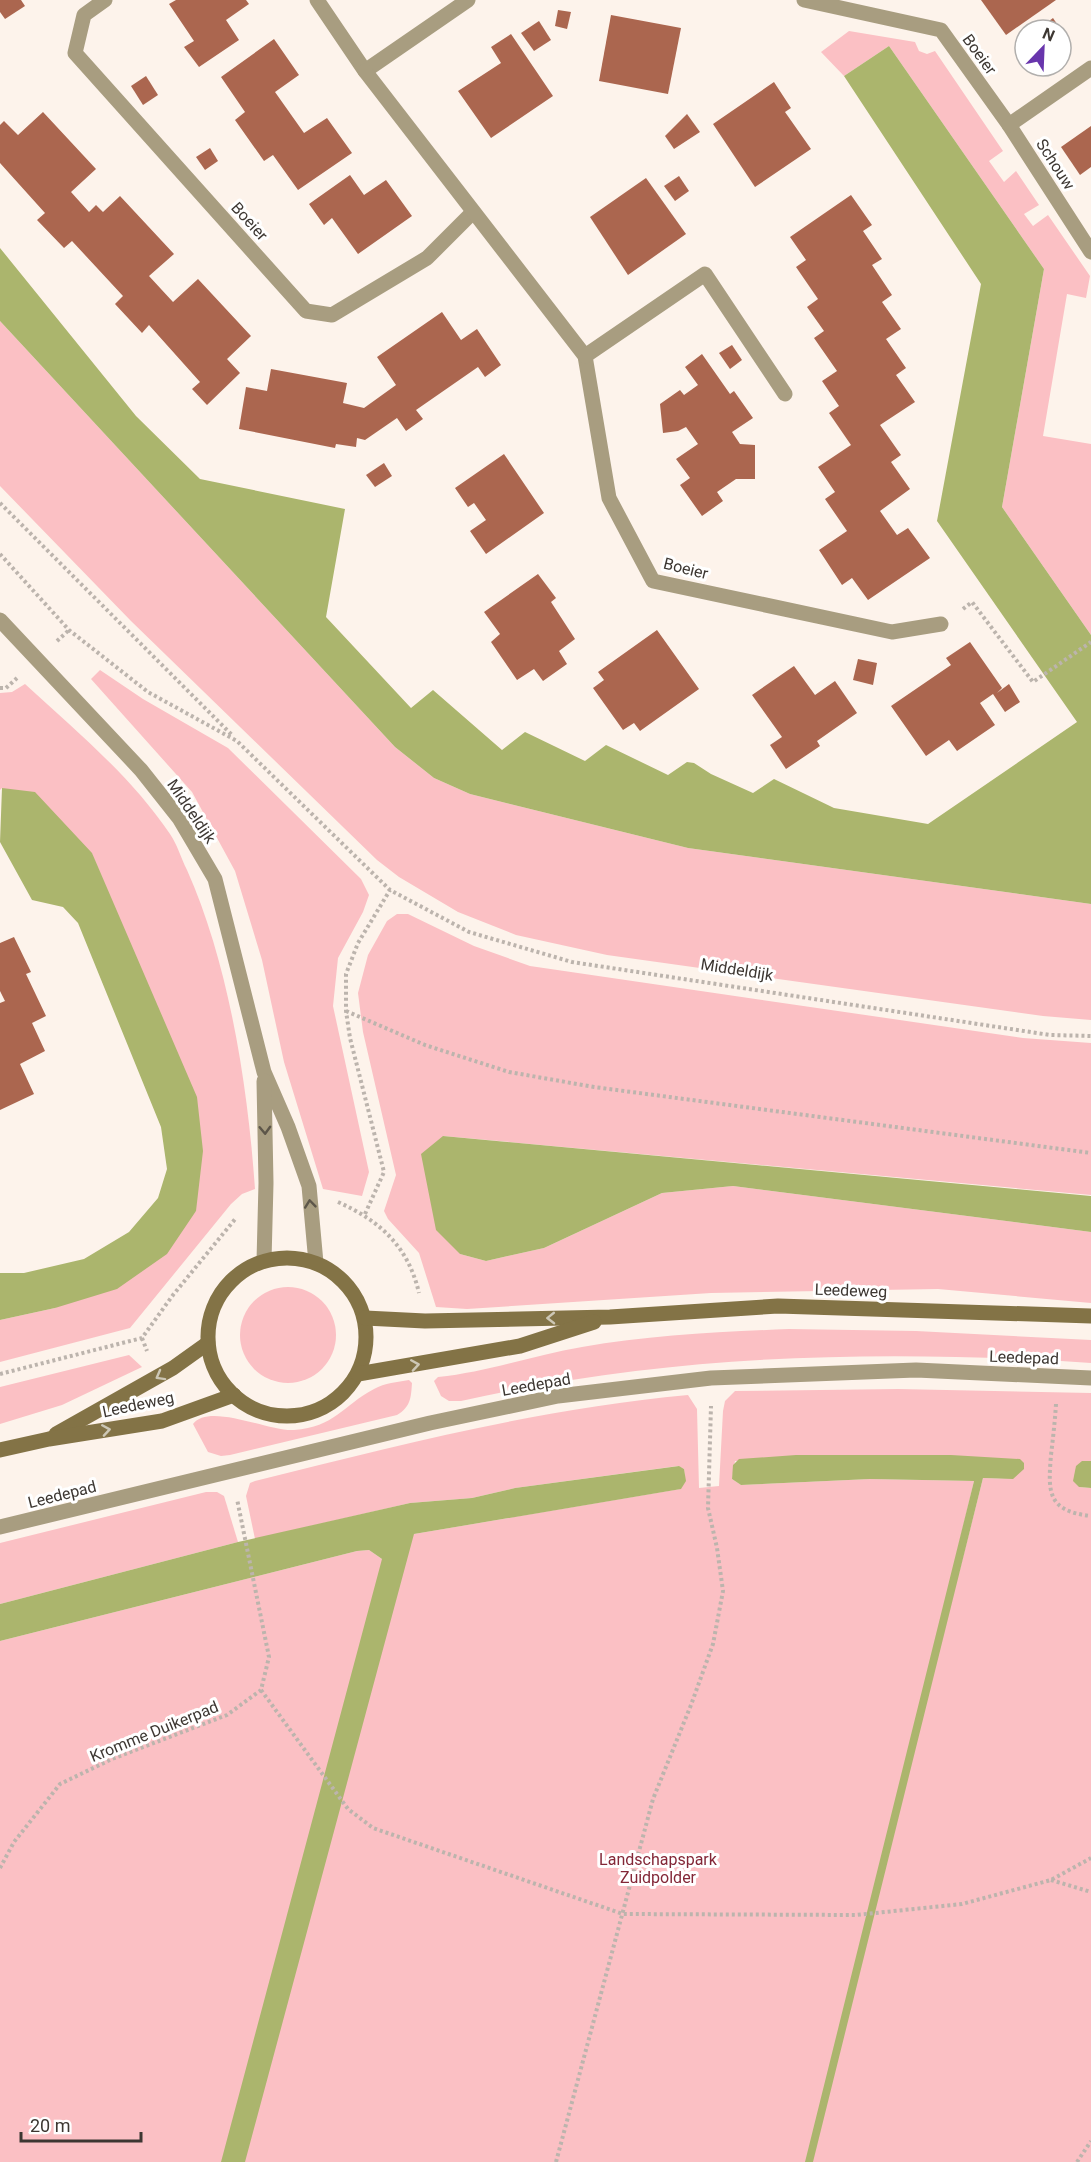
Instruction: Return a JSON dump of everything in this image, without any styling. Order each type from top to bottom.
[{"type":"main road","points":[[282,1257],[316,1263],[342,1279],[360,1304],[365,1318],[366,1347],[358,1374],[334,1401],[301,1415],[283,1416],[265,1413],[234,1395],[216,1372],[208,1343],[213,1308],[222,1292],[248,1267],[282,1257]]},
{"type":"main road","name":"Leedeweg","points":[[365,1318],[425,1321],[610,1317],[778,1306],[1091,1316]]},
{"type":"main road","name":"Leedeweg","points":[[358,1374],[520,1346],[610,1317]]},
{"type":"main road","name":"Leedeweg","points":[[49,1439],[173,1368],[208,1343]]},
{"type":"main road","name":"Leedeweg","points":[[0,1450],[49,1439],[162,1421],[234,1395]]},
{"type":"street","name":"Boeier","points":[[105,0],[84,15],[75,53],[306,311],[332,315],[427,258],[473,212]]},
{"type":"street","name":"Boeier","points":[[317,0],[365,71],[585,356],[609,498],[653,581],[892,632],[941,624]]},
{"type":"street","points":[[365,71],[468,0]]},
{"type":"street","name":"Boeier","points":[[804,0],[941,30],[1009,125]]},
{"type":"street","points":[[1009,125],[1091,68]]},
{"type":"street","name":"Schouw","points":[[1009,125],[1091,252]]},
{"type":"street","points":[[585,356],[705,274],[785,394]]},
{"type":"street","name":"Middeldijk","points":[[0,621],[141,770],[179,818],[215,879],[264,1072],[288,1127],[309,1186],[316,1263]]},
{"type":"street","name":"Middeldijk","points":[[264,1072],[267,1183],[264,1261]]},
{"type":"street","name":"Leedepad","points":[[0,1527],[430,1423],[558,1396],[711,1378],[916,1370],[1091,1378]]},
{"type":"path","name":"Middeldijk","points":[[0,503],[237,741],[390,890],[469,932],[572,962],[1050,1035],[1091,1036]]},
{"type":"path","name":"Middeldijk","points":[[0,554],[69,630],[148,692],[237,741]]},
{"type":"path","points":[[941,624],[972,602],[1033,682],[1091,642]]},
{"type":"path","points":[[365,1214],[384,1172],[365,1103],[346,1011],[346,974],[358,943],[390,890]]},
{"type":"path","points":[[346,1011],[425,1045],[509,1072],[594,1087],[1091,1153]]},
{"type":"path","points":[[1059,1376],[1048,1489],[1055,1502],[1076,1514],[1091,1516]]},
{"type":"path","points":[[556,2162],[653,1799],[692,1705],[712,1644],[723,1591],[708,1508],[711,1378]]},
{"type":"path","points":[[242,1527],[269,1657],[261,1690],[348,1809],[374,1828],[623,1914],[856,1914],[962,1904],[1051,1880],[1091,1858]]},
{"type":"path","name":"Kromme Duikerpad","points":[[0,1868],[14,1842],[60,1784],[112,1759],[227,1716],[261,1690]]},
{"type":"path","points":[[1051,1880],[1091,1892]]},
{"type":"path","points":[[1077,2162],[1091,2141]]},
{"type":"green space","points":[[849,31],[915,42],[919,51],[927,54],[935,51],[1003,151],[989,161],[1004,182],[1016,171],[1039,205],[1024,214],[1033,226],[1048,215],[1090,276],[1086,298],[1067,294],[1043,436],[1091,444],[1091,635],[1002,507],[1044,269],[889,46],[844,76],[821,52]]},
{"type":"green space","points":[[0,321],[395,747],[434,778],[470,794],[688,848],[1091,904],[1091,1020],[1043,1016],[607,955],[516,935],[458,912],[399,877],[377,860],[131,621],[0,486]]},
{"type":"green space","points":[[100,670],[143,699],[228,748],[361,879],[369,895],[363,912],[338,958],[333,1006],[369,1172],[362,1196],[323,1189],[284,1062],[262,960],[235,871],[192,792],[91,679]]},
{"type":"green space","points":[[25,684],[138,792],[170,834],[177,847],[202,907],[225,985],[241,1068],[255,1189],[242,1194],[231,1204],[130,1328],[0,1362],[0,1320],[55,1308],[196,1211],[137,960],[92,854],[2,788],[0,790],[0,693],[12,692]]},
{"type":"green space","points":[[397,914],[408,914],[474,946],[530,966],[1023,1038],[1091,1043],[1091,1195],[443,1136],[460,1254],[486,1261],[544,1248],[662,1193],[733,1186],[1091,1232],[1091,1303],[938,1289],[711,1293],[467,1309],[436,1307],[419,1253],[388,1219],[384,1211],[396,1175],[363,1032],[358,993],[368,955],[387,921]]},
{"type":"green space","points":[[288,1287],[306,1290],[322,1301],[333,1317],[336,1335],[333,1353],[322,1369],[306,1380],[288,1383],[270,1380],[254,1369],[243,1353],[240,1335],[243,1317],[254,1301],[270,1290]]},
{"type":"green space","points":[[789,1329],[916,1331],[1091,1340],[1091,1363],[933,1356],[774,1359],[617,1373],[539,1385],[461,1401],[449,1401],[441,1396],[434,1381],[438,1377],[608,1343],[685,1335]]},
{"type":"green space","points":[[129,1355],[142,1367],[62,1405],[0,1424],[0,1387]]},
{"type":"green space","points":[[409,1380],[412,1383],[409,1401],[405,1409],[397,1415],[230,1455],[221,1456],[208,1452],[193,1424],[201,1418],[212,1416],[283,1429],[308,1428],[329,1420],[378,1387]]},
{"type":"green space","name":"Landschapspark Zuidpolder","points":[[898,1389],[1091,1393],[1091,1461],[1082,1461],[1079,1487],[1091,1488],[1091,2162],[0,2162],[0,1641],[357,1551],[369,1550],[382,1559],[414,1534],[680,1489],[685,1481],[684,1469],[678,1466],[515,1488],[472,1498],[410,1503],[255,1539],[246,1496],[250,1483],[470,1430],[577,1409],[688,1395],[697,1409],[699,1488],[719,1486],[723,1411],[725,1401],[735,1391]],"holes":[[[735,1461],[1013,1479],[983,1478],[959,1573],[952,1573],[974,1481],[870,1479],[741,1485],[732,1479]]]},
{"type":"green space","points":[[206,1492],[217,1492],[224,1496],[238,1542],[0,1604],[0,1543]]},
{"type":"shaded area","points":[[889,46],[1044,269],[1002,507],[1091,635],[1091,904],[688,848],[470,794],[434,778],[395,747],[0,321],[0,248],[136,416],[200,479],[345,509],[326,617],[411,708],[433,690],[502,750],[525,732],[585,761],[606,745],[668,775],[687,762],[694,763],[711,774],[753,793],[774,779],[834,808],[928,824],[1077,722],[937,521],[981,284],[844,76]]},
{"type":"shaded area","points":[[2,788],[35,792],[92,853],[197,1097],[203,1151],[196,1211],[167,1254],[117,1289],[55,1308],[0,1320],[0,1273],[24,1273],[84,1259],[129,1232],[158,1198],[167,1169],[161,1127],[78,923],[63,907],[32,900],[0,842]]},
{"type":"shaded area","points":[[443,1136],[1091,1196],[1091,1232],[733,1186],[662,1193],[544,1248],[486,1261],[460,1254],[436,1230],[421,1154]]},
{"type":"shaded area","points":[[796,1455],[951,1455],[1020,1459],[1024,1463],[1024,1469],[1013,1479],[983,1478],[813,2162],[805,2162],[974,1481],[870,1479],[741,1485],[732,1479],[733,1465],[739,1459]]},
{"type":"shaded area","points":[[1082,1461],[1091,1461],[1091,1488],[1079,1487],[1073,1481],[1076,1466]]},
{"type":"shaded area","points":[[679,1466],[684,1469],[686,1481],[681,1489],[414,1534],[245,2162],[221,2162],[382,1559],[369,1550],[357,1551],[0,1641],[0,1604],[238,1542],[410,1503],[472,1498],[515,1488]]},
{"type":"building","points":[[0,0],[21,0],[25,6],[5,19],[0,12]]},
{"type":"building","points":[[176,0],[246,0],[249,4],[226,20],[239,40],[199,67],[184,47],[194,41],[169,4]]},
{"type":"building","points":[[981,0],[1056,0],[1030,18],[1013,18],[1013,30],[1006,35]]},
{"type":"building","points":[[558,10],[571,12],[567,29],[555,26]]},
{"type":"building","points":[[611,15],[681,28],[668,94],[599,81]]},
{"type":"building","points":[[539,21],[551,40],[534,51],[521,33]]},
{"type":"building","points":[[511,34],[553,96],[491,138],[458,91],[501,63],[491,47]]},
{"type":"building","points":[[274,39],[299,75],[275,92],[304,133],[327,118],[352,153],[298,190],[273,155],[264,161],[235,120],[245,112],[221,77]]},
{"type":"building","points":[[146,76],[158,95],[143,105],[131,86]]},
{"type":"building","points":[[774,82],[791,108],[785,112],[811,149],[755,187],[713,124]]},
{"type":"building","points":[[43,112],[96,169],[71,192],[89,212],[96,205],[103,212],[120,196],[174,254],[149,276],[173,302],[198,279],[251,336],[227,359],[240,373],[207,405],[192,389],[200,382],[149,325],[142,333],[115,304],[123,296],[72,241],[64,248],[37,220],[45,213],[0,163],[0,125],[4,121],[18,135]]},
{"type":"building","points":[[687,114],[700,132],[674,149],[665,136]]},
{"type":"building","points":[[1091,126],[1091,167],[1080,175],[1061,147]]},
{"type":"building","points":[[210,148],[218,161],[205,170],[196,157]]},
{"type":"building","points":[[350,175],[364,195],[386,180],[412,216],[358,254],[332,218],[324,225],[309,204]]},
{"type":"building","points":[[679,176],[689,191],[675,201],[664,186]]},
{"type":"building","points":[[646,178],[686,234],[628,275],[590,217]]},
{"type":"building","points":[[851,195],[872,225],[863,231],[882,259],[872,265],[892,295],[882,302],[901,329],[886,339],[906,368],[896,375],[915,402],[880,425],[901,455],[891,462],[910,489],[880,511],[897,535],[908,528],[930,558],[868,600],[852,578],[842,585],[819,550],[847,531],[825,499],[835,492],[818,467],[851,445],[829,413],[839,406],[822,381],[837,371],[814,338],[824,331],[807,307],[818,299],[796,267],[806,260],[790,237]]},
{"type":"building","points":[[442,312],[461,340],[477,329],[501,365],[485,377],[478,367],[416,410],[423,419],[406,431],[397,418],[365,440],[357,438],[356,447],[336,444],[335,448],[239,429],[246,387],[267,391],[271,369],[347,383],[343,403],[364,408],[396,385],[377,357]]},
{"type":"building","points":[[732,345],[742,360],[730,369],[719,353]]},
{"type":"building","points":[[702,354],[730,394],[734,391],[753,418],[732,432],[740,444],[755,445],[755,479],[736,479],[717,492],[723,501],[702,516],[680,485],[690,478],[676,459],[698,444],[686,427],[678,431],[663,433],[660,404],[680,390],[684,395],[698,385],[685,367]]},
{"type":"building","points":[[504,454],[544,513],[486,554],[470,531],[486,520],[474,503],[468,507],[455,488]]},
{"type":"building","points":[[384,463],[392,476],[375,487],[366,475]]},
{"type":"building","points":[[538,574],[556,598],[551,602],[575,639],[559,651],[567,664],[543,681],[534,669],[517,680],[491,642],[500,634],[484,612]]},
{"type":"building","points":[[657,630],[699,689],[640,731],[634,723],[623,730],[593,688],[604,680],[598,672]]},
{"type":"building","points":[[970,642],[1002,688],[997,693],[1009,684],[1020,702],[1005,712],[993,694],[980,703],[995,725],[957,751],[949,740],[926,756],[891,706],[951,665],[946,658]]},
{"type":"building","points":[[858,659],[877,663],[873,685],[853,680]]},
{"type":"building","points":[[794,666],[815,695],[835,681],[857,713],[817,741],[820,746],[786,769],[770,745],[782,737],[752,695]]},
{"type":"building","points":[[14,937],[31,972],[26,974],[46,1016],[32,1023],[45,1051],[20,1064],[34,1094],[0,1110],[0,1003],[5,1001],[0,991],[0,943]]}]
